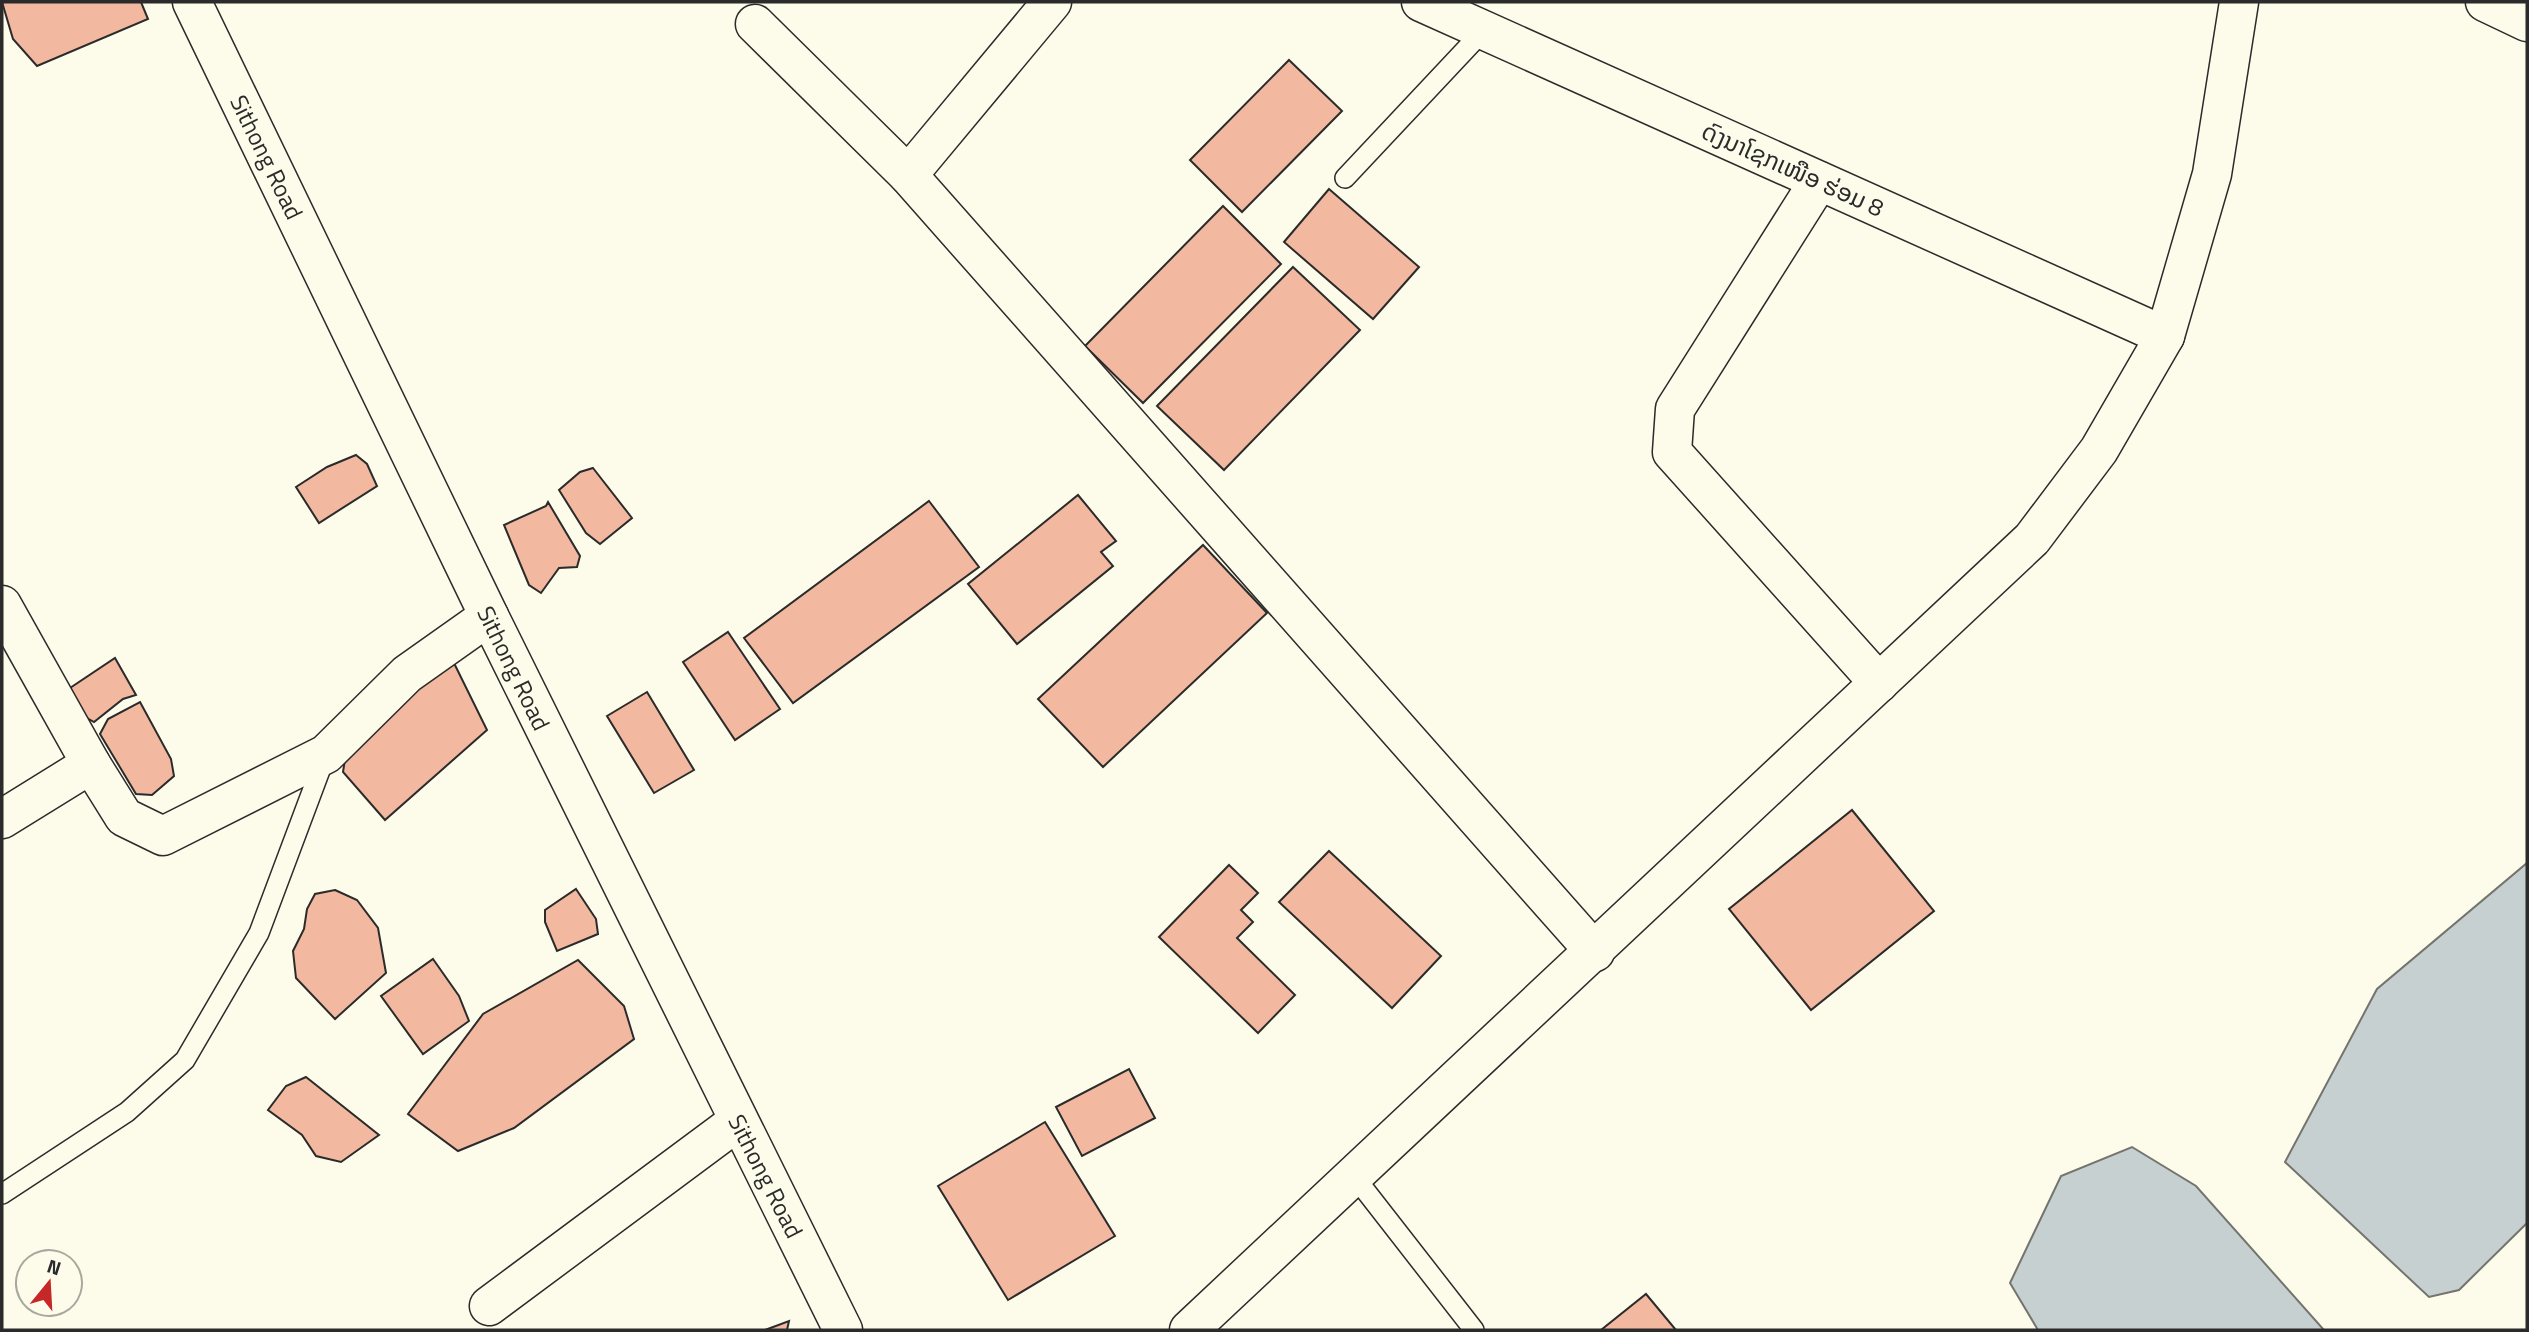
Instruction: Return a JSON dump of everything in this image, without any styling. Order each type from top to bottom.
[{"type":"street","name":"Sithong Road","points":[[192,2],[489,616],[843,1330]]},
{"type":"street","points":[[908,175],[1052,2]]},
{"type":"street","name":"ດົງນາໂຊກເໜືອ ຮ່ອມ 8","points":[[1420,2],[2165,336]]},
{"type":"street","points":[[1189,1330],[1595,952],[2032,539],[2099,450],[2165,336],[2212,174],[2239,2]]},
{"type":"street","points":[[2485,2],[2527,22]]},
{"type":"street","points":[[754,24],[908,175],[1595,952]]},
{"type":"street","points":[[1819,181],[1675,409],[1672,452],[1879,683]]},
{"type":"street","points":[[2,605],[91,764],[124,817],[163,836],[326,754],[407,674],[489,616]]},
{"type":"street","points":[[2,819],[91,764]]},
{"type":"street","points":[[489,1306],[738,1121]]},
{"type":"lane","points":[[1345,178],[1484,30]]},
{"type":"lane","points":[[2,1194],[127,1112],[185,1060],[260,933],[326,754]]},
{"type":"lane","points":[[1354,1176],[1475,1330]]},
{"type":"shaded area","points":[[2527,863],[2527,1223],[2459,1290],[2429,1297],[2285,1162],[2377,989]]},
{"type":"shaded area","points":[[2132,1147],[2196,1186],[2324,1330],[2038,1330],[2010,1283],[2061,1176]]},
{"type":"building","points":[[2,2],[141,2],[148,19],[37,66],[13,39]]},
{"type":"building","points":[[1289,60],[1342,111],[1242,212],[1190,160]]},
{"type":"building","points":[[1329,189],[1419,267],[1373,319],[1284,242]]},
{"type":"building","points":[[1223,206],[1281,264],[1143,403],[1085,346]]},
{"type":"building","points":[[1293,267],[1360,330],[1224,470],[1157,406]]},
{"type":"building","points":[[356,455],[367,464],[377,486],[319,523],[296,487],[327,467]]},
{"type":"building","points":[[593,468],[632,518],[600,544],[586,533],[559,490],[580,472]]},
{"type":"building","points":[[1078,495],[1116,541],[1101,552],[1113,566],[1017,644],[968,584]]},
{"type":"building","points":[[929,501],[979,567],[793,703],[744,638]]},
{"type":"building","points":[[548,502],[580,556],[577,567],[559,568],[541,593],[529,585],[504,525],[546,506]]},
{"type":"building","points":[[1203,545],[1267,613],[1103,767],[1038,699]]},
{"type":"building","points":[[728,632],[780,709],[735,740],[683,662]]},
{"type":"building","points":[[451,657],[487,730],[385,820],[343,772],[348,740]]},
{"type":"building","points":[[115,658],[136,695],[123,699],[94,722],[80,714],[67,690]]},
{"type":"building","points":[[647,692],[694,770],[654,793],[607,716]]},
{"type":"building","points":[[140,702],[171,759],[174,776],[152,795],[136,794],[100,734],[108,719]]},
{"type":"building","points":[[1852,810],[1934,911],[1811,1010],[1729,909]]},
{"type":"building","points":[[1329,851],[1441,956],[1392,1008],[1279,902]]},
{"type":"building","points":[[1229,865],[1258,893],[1241,910],[1253,922],[1237,938],[1295,995],[1258,1033],[1159,937]]},
{"type":"building","points":[[576,889],[596,919],[598,934],[557,951],[545,922],[545,910]]},
{"type":"building","points":[[335,890],[357,900],[378,928],[386,973],[335,1019],[296,978],[293,951],[304,929],[307,909],[315,894]]},
{"type":"building","points":[[433,959],[459,996],[469,1021],[423,1054],[381,996]]},
{"type":"building","points":[[578,960],[624,1006],[634,1039],[514,1128],[458,1151],[408,1114],[483,1014]]},
{"type":"building","points":[[1129,1069],[1155,1118],[1082,1156],[1056,1107]]},
{"type":"building","points":[[306,1077],[379,1135],[341,1162],[316,1156],[302,1135],[268,1110],[286,1086]]},
{"type":"building","points":[[1045,1122],[1115,1236],[1008,1300],[938,1186]]},
{"type":"building","points":[[1646,1294],[1676,1330],[1601,1330]]},
{"type":"building","points":[[789,1321],[787,1330],[765,1330]]}]
